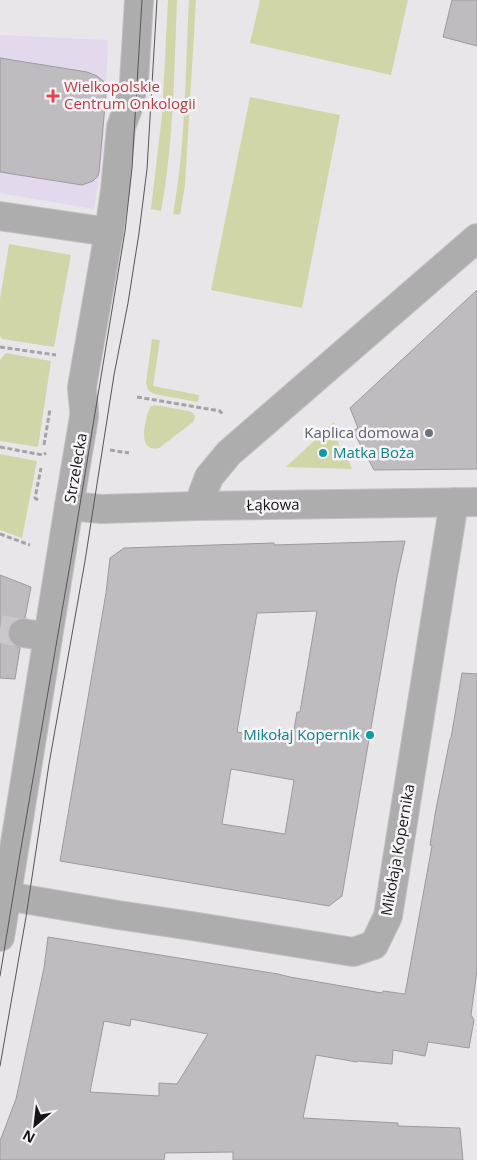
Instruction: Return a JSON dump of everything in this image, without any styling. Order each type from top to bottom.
[{"type":"street","name":"Strzelecka","points":[[0,937],[36,635],[69,506],[84,417],[82,387],[109,232],[121,127],[134,82],[139,0]]},
{"type":"street","points":[[0,216],[109,232]]},
{"type":"street","points":[[198,506],[209,477],[229,453],[477,238]]},
{"type":"street","name":"Łąkowa","points":[[69,506],[102,509],[466,502]]},
{"type":"street","name":"Mikołaja Kopernika","points":[[5,890],[118,915],[353,952],[374,945],[388,916],[466,502]]},
{"type":"path","points":[[137,397],[220,411],[241,442]]},
{"type":"path","points":[[0,534],[33,546]]},
{"type":"shaded area","name":"Wielkopolskie Centrum Onkologii","points":[[0,35],[108,40],[103,152],[94,209],[0,193]]},
{"type":"green space","points":[[168,0],[177,0],[171,132],[161,211],[151,209],[162,115]]},
{"type":"green space","points":[[189,0],[196,0],[185,185],[180,215],[173,214],[183,134]]},
{"type":"green space","points":[[260,0],[408,0],[391,75],[250,43]]},
{"type":"green space","points":[[250,97],[340,115],[302,308],[211,290]]},
{"type":"green space","points":[[9,244],[71,255],[54,347],[2,339],[0,336],[0,299]]},
{"type":"green space","points":[[152,339],[160,340],[153,386],[199,395],[198,402],[154,394],[148,390],[146,383]]},
{"type":"green space","points":[[6,353],[51,361],[38,447],[0,441],[0,360]]},
{"type":"green space","points":[[155,405],[189,411],[195,417],[193,422],[159,448],[147,446],[144,434],[150,407]]},
{"type":"green space","points":[[334,422],[339,436],[339,447],[346,455],[352,469],[286,467]]},
{"type":"green space","points":[[0,454],[37,461],[22,538],[0,530]]},
{"type":"building","points":[[452,0],[477,0],[477,46],[443,37]]},
{"type":"building","name":"Wielkopolskie Centrum Onkologii","points":[[0,58],[87,72],[103,81],[106,94],[99,172],[93,181],[82,185],[0,172]]},
{"type":"building","points":[[477,290],[477,469],[374,470],[353,431],[358,428],[350,408]]},
{"type":"building","points":[[405,541],[397,577],[342,896],[329,906],[60,861],[106,593],[110,558],[124,548],[274,543],[274,545]],"holes":[[[317,611],[300,712],[297,712],[292,742],[237,732],[257,613]],[[231,769],[294,780],[285,834],[222,824]]]},
{"type":"building","points":[[0,575],[31,587],[25,618],[17,619],[8,630],[9,639],[20,648],[15,679],[0,678]]},
{"type":"building","points":[[462,673],[477,674],[477,970],[471,1015],[474,1020],[469,1048],[428,1042],[425,1056],[393,1050],[392,1064],[357,1062],[316,1055],[303,1118],[398,1123],[398,1126],[460,1128],[463,1160],[233,1160],[233,1152],[165,1153],[164,1160],[0,1160],[0,1141],[16,1099],[44,968],[48,937],[278,974],[382,993],[383,991],[405,994],[432,846],[430,845],[436,809]],"holes":[[[131,1019],[208,1034],[177,1084],[159,1083],[159,1096],[90,1092],[104,1021],[130,1026]]]},
{"type":"tunnel","points":[[0,629],[23,633]]},
{"type":"tram line","points":[[0,976],[125,231],[132,168],[142,0]]},
{"type":"tram line","points":[[0,1066],[139,233],[147,169],[157,0]]},
{"type":"place","name":"Wielkopolskie Centrum Onkologii","points":[[53,96]]},
{"type":"place","name":"Kaplica domowa","points":[[429,433]]},
{"type":"place","name":"Matka Boża","points":[[323,453]]},
{"type":"place","name":"Mikołaj Kopernik","points":[[370,735]]}]
